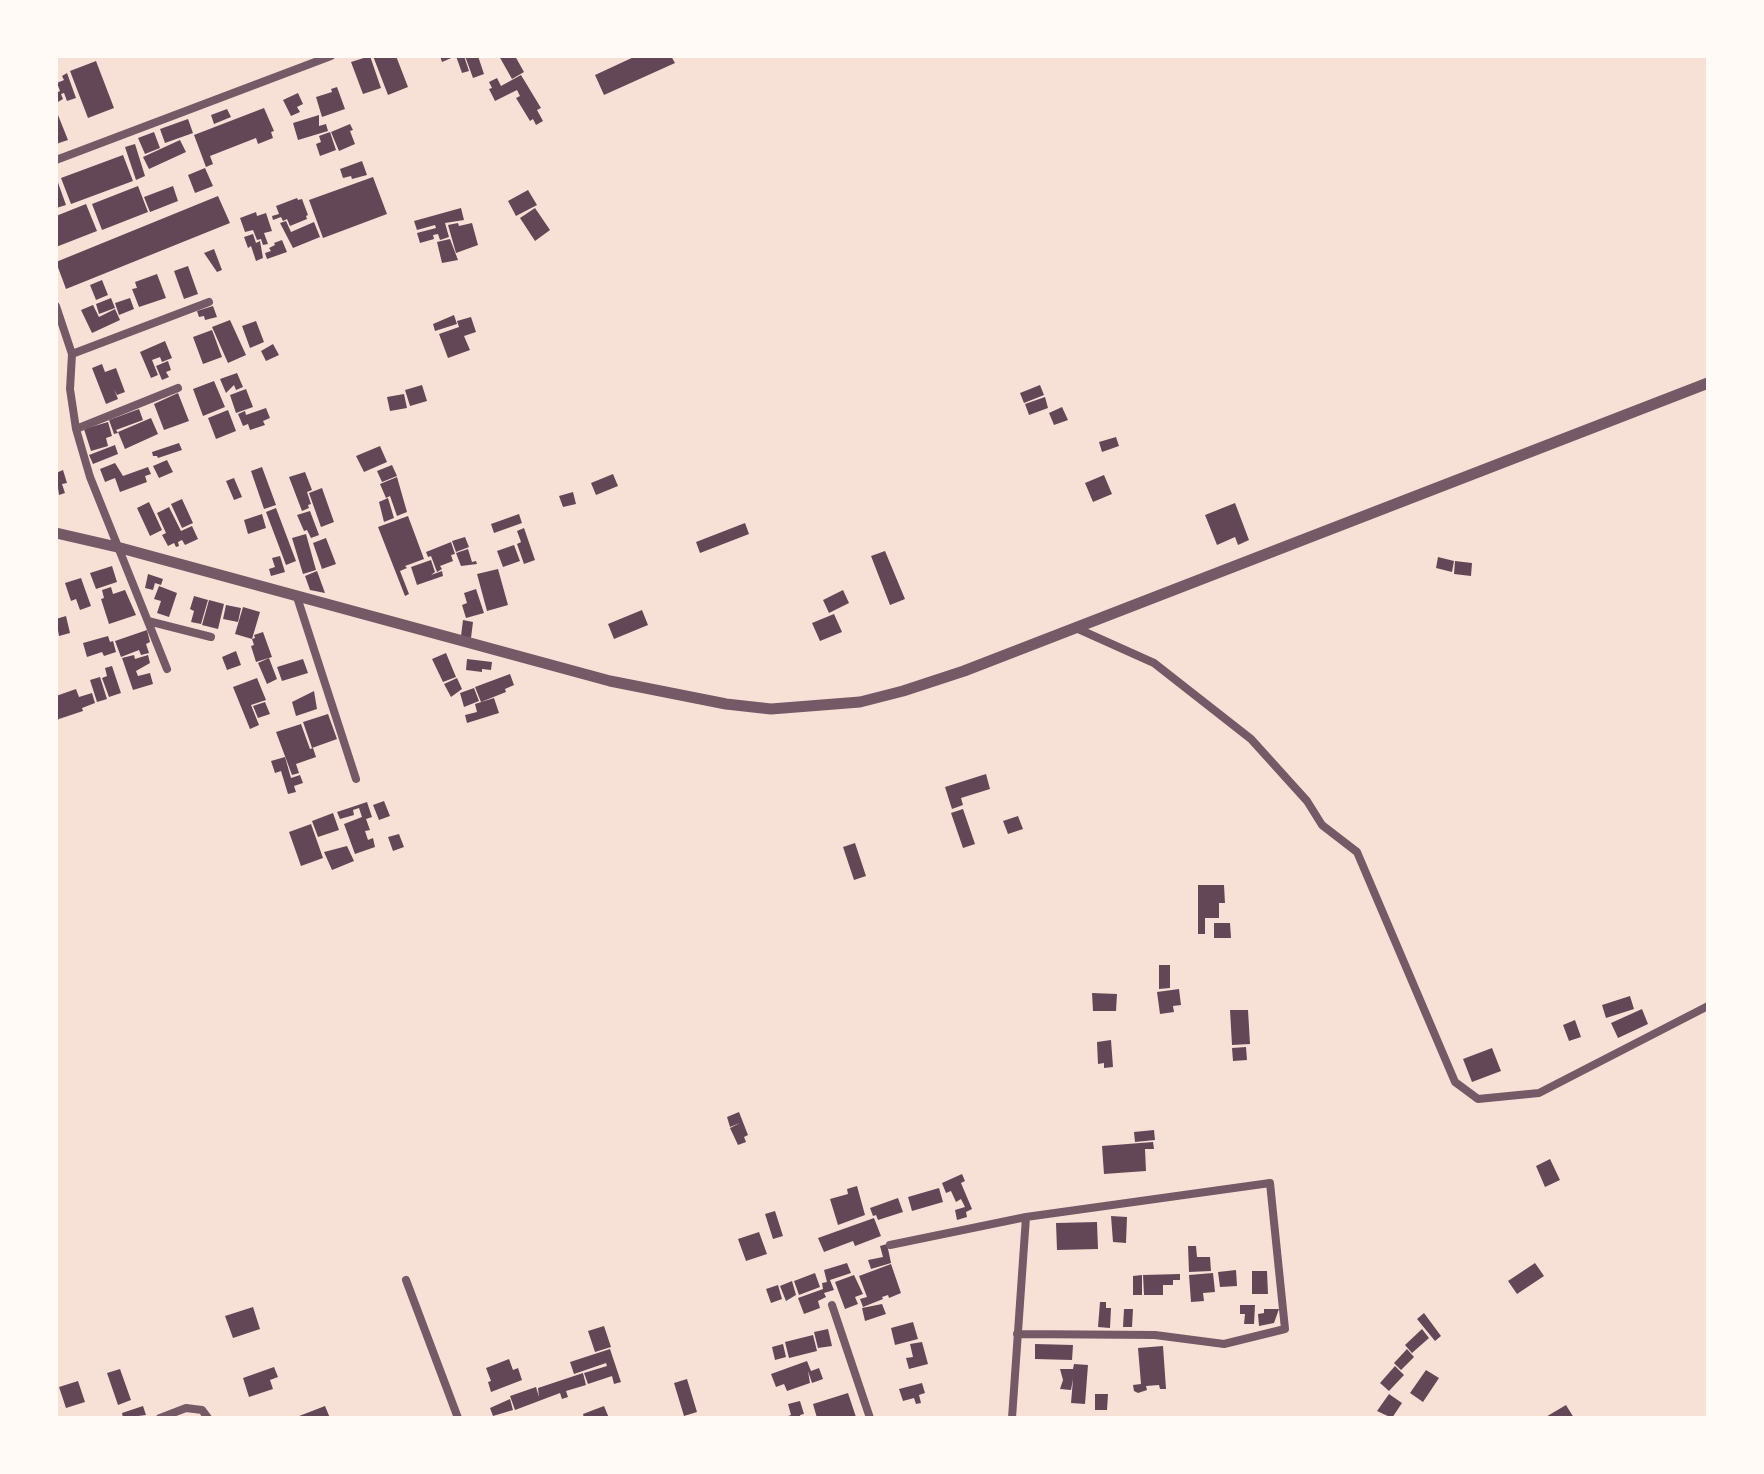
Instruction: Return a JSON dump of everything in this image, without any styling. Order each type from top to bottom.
[{"type":"street","points":[[56,160],[331,56]]},
{"type":"street","points":[[72,354],[209,302]]},
{"type":"street","points":[[56,306],[72,354],[70,389],[76,429],[90,477],[167,669]]},
{"type":"street","points":[[56,533],[610,681],[726,704],[771,709],[860,702],[964,671],[1708,383]]},
{"type":"street","points":[[76,429],[178,388]]},
{"type":"street","points":[[297,597],[356,779]]},
{"type":"street","points":[[148,621],[211,637]]},
{"type":"street","points":[[1075,628],[1154,663],[1251,739],[1307,801],[1322,825],[1357,852],[1455,1082],[1478,1099],[1539,1093],[1708,1006]]},
{"type":"street","points":[[890,1245],[1026,1217],[1270,1183],[1285,1329],[1224,1344],[1155,1335],[1017,1334]]},
{"type":"street","points":[[1012,1418],[1026,1217]]},
{"type":"street","points":[[406,1280],[458,1418]]},
{"type":"street","points":[[832,1305],[870,1418]]},
{"type":"street","points":[[160,1418],[186,1408],[205,1414]]},
{"type":"building","points":[[370,56],[381,88],[363,94],[351,62]]},
{"type":"building","points":[[373,56],[396,56],[408,87],[388,95]]},
{"type":"building","points":[[440,56],[456,56],[442,62]]},
{"type":"building","points":[[456,56],[464,56],[469,71],[462,73]]},
{"type":"building","points":[[465,56],[478,56],[484,74],[473,78]]},
{"type":"building","points":[[499,56],[515,56],[524,72],[512,79]]},
{"type":"building","points":[[636,56],[671,56],[675,63],[604,95],[595,75]]},
{"type":"building","points":[[96,61],[114,108],[88,118],[70,71]]},
{"type":"building","points":[[67,73],[76,98],[67,101],[64,93],[61,94],[63,99],[56,103],[56,93],[60,91],[57,83],[64,80],[62,76]]},
{"type":"building","points":[[521,75],[541,108],[537,110],[543,121],[536,125],[533,119],[530,121],[516,98],[520,96],[517,90],[495,101],[489,89],[492,88],[489,82],[497,78],[501,86]]},
{"type":"building","points":[[337,87],[345,109],[322,117],[316,97]]},
{"type":"building","points":[[298,93],[303,104],[297,107],[300,112],[291,116],[283,100]]},
{"type":"building","points":[[264,108],[274,131],[271,132],[273,138],[258,144],[256,138],[210,156],[213,164],[206,167],[194,135]]},
{"type":"building","points":[[227,109],[231,117],[214,124],[211,115]]},
{"type":"building","points":[[56,110],[68,140],[56,144]]},
{"type":"building","points":[[319,115],[319,126],[326,124],[328,131],[298,140],[293,123]]},
{"type":"building","points":[[188,119],[193,133],[165,143],[160,129]]},
{"type":"building","points":[[350,124],[355,144],[339,151],[331,132]]},
{"type":"building","points":[[154,132],[160,148],[145,154],[138,138]]},
{"type":"building","points":[[330,132],[336,150],[320,156],[316,144],[321,142],[319,136]]},
{"type":"building","points":[[180,140],[186,152],[149,169],[143,157]]},
{"type":"building","points":[[135,144],[145,176],[136,180],[125,147]]},
{"type":"building","points":[[123,155],[133,181],[71,204],[61,178]]},
{"type":"building","points":[[362,161],[367,175],[343,178],[340,169]]},
{"type":"building","points":[[205,168],[213,186],[195,193],[188,175]]},
{"type":"building","points":[[56,177],[66,205],[56,208]]},
{"type":"building","points":[[373,177],[387,214],[323,238],[309,200]]},
{"type":"building","points":[[138,186],[148,212],[102,230],[92,204]]},
{"type":"building","points":[[173,186],[178,201],[150,212],[144,197]]},
{"type":"building","points":[[528,190],[537,205],[516,216],[508,201]]},
{"type":"building","points":[[218,196],[230,223],[66,289],[56,262]]},
{"type":"building","points":[[302,199],[307,219],[290,226],[287,219],[283,221],[281,217],[273,220],[272,216],[279,214],[276,206]]},
{"type":"building","points":[[86,204],[97,231],[56,247],[56,216]]},
{"type":"building","points":[[461,208],[464,220],[445,223],[449,237],[440,240],[438,234],[433,235],[434,239],[420,243],[417,233],[436,228],[435,225],[417,230],[414,221]]},
{"type":"building","points":[[535,208],[550,230],[535,241],[520,218]]},
{"type":"building","points":[[256,212],[257,216],[266,213],[272,231],[264,233],[268,244],[263,245],[261,239],[257,240],[253,230],[245,232],[240,218]]},
{"type":"building","points":[[286,221],[291,232],[314,222],[320,237],[293,248],[280,223]]},
{"type":"building","points":[[458,223],[459,226],[472,223],[478,245],[456,253],[448,225]]},
{"type":"building","points":[[253,234],[256,243],[260,241],[263,258],[256,261],[244,237]]},
{"type":"building","points":[[450,239],[458,260],[442,263],[437,242]]},
{"type":"building","points":[[282,240],[287,252],[267,259],[265,253],[271,251],[269,248],[274,243]]},
{"type":"building","points":[[214,249],[222,270],[217,272],[204,253]]},
{"type":"building","points":[[188,266],[198,294],[184,299],[174,271]]},
{"type":"building","points":[[157,274],[166,298],[139,307],[132,289],[137,288],[135,282]]},
{"type":"building","points":[[102,280],[108,295],[96,300],[90,285]]},
{"type":"building","points":[[111,298],[115,308],[99,314],[96,304]]},
{"type":"building","points":[[130,298],[134,309],[119,315],[115,303]]},
{"type":"building","points":[[93,305],[99,317],[115,309],[120,320],[92,333],[81,310]]},
{"type":"building","points":[[213,306],[217,317],[205,320],[204,316],[199,317],[197,311]]},
{"type":"building","points":[[454,315],[457,324],[435,331],[433,324]]},
{"type":"building","points":[[471,317],[476,332],[464,336],[470,350],[448,358],[439,334],[459,327],[457,321]]},
{"type":"building","points":[[230,320],[246,355],[228,363],[212,327]]},
{"type":"building","points":[[256,321],[264,342],[250,348],[242,326]]},
{"type":"building","points":[[212,330],[222,357],[203,364],[193,337]]},
{"type":"building","points":[[165,341],[172,358],[162,362],[160,357],[152,360],[158,375],[151,378],[140,352]]},
{"type":"building","points":[[273,344],[279,355],[266,361],[261,351]]},
{"type":"building","points":[[168,361],[171,370],[166,372],[169,377],[162,380],[156,366]]},
{"type":"building","points":[[102,364],[105,372],[116,368],[125,392],[117,395],[114,389],[118,399],[106,404],[92,368]]},
{"type":"building","points":[[237,373],[243,387],[236,390],[234,385],[226,393],[220,379]]},
{"type":"building","points":[[214,381],[225,407],[203,416],[193,389]]},
{"type":"building","points":[[422,385],[427,401],[410,406],[405,390]]},
{"type":"building","points":[[1040,385],[1044,395],[1024,403],[1020,393]]},
{"type":"building","points":[[246,389],[253,407],[236,413],[230,395]]},
{"type":"building","points":[[178,393],[189,421],[164,430],[154,404]]},
{"type":"building","points":[[404,394],[407,408],[390,411],[387,397]]},
{"type":"building","points":[[1045,397],[1048,408],[1029,415],[1025,404]]},
{"type":"building","points":[[1062,407],[1068,420],[1054,425],[1049,413]]},
{"type":"building","points":[[266,408],[270,418],[263,421],[265,425],[250,430],[248,424],[243,426],[238,414],[245,411],[246,415]]},
{"type":"building","points":[[139,409],[143,420],[116,430],[118,433],[114,434],[109,420]]},
{"type":"building","points":[[228,410],[236,431],[216,439],[208,418]]},
{"type":"building","points":[[151,418],[158,434],[125,449],[118,432]]},
{"type":"building","points":[[108,422],[112,436],[106,438],[108,446],[91,451],[84,429]]},
{"type":"building","points":[[1116,437],[1119,446],[1102,452],[1099,442]]},
{"type":"building","points":[[179,443],[182,450],[158,458],[153,456],[152,452]]},
{"type":"building","points":[[115,445],[118,454],[93,464],[89,455]]},
{"type":"building","points":[[380,446],[387,462],[364,472],[356,456]]},
{"type":"building","points":[[167,460],[173,472],[159,478],[153,466]]},
{"type":"building","points":[[115,463],[123,476],[148,467],[151,474],[145,476],[147,482],[120,492],[115,478],[105,482],[100,469]]},
{"type":"building","points":[[392,465],[397,476],[382,482],[377,471]]},
{"type":"building","points":[[262,467],[276,505],[264,509],[251,471]]},
{"type":"building","points":[[63,470],[67,483],[62,484],[65,493],[59,495],[56,473]]},
{"type":"building","points":[[305,472],[312,490],[307,492],[311,504],[302,511],[289,477]]},
{"type":"building","points":[[613,474],[618,486],[596,495],[591,483]]},
{"type":"building","points":[[1104,475],[1112,494],[1093,502],[1085,483]]},
{"type":"building","points":[[397,477],[407,512],[397,516],[390,496],[386,498],[380,484]]},
{"type":"building","points":[[234,478],[242,497],[234,500],[226,481]]},
{"type":"building","points":[[322,488],[334,522],[321,527],[309,493]]},
{"type":"building","points":[[573,492],[576,504],[563,507],[559,496]]},
{"type":"building","points":[[388,498],[394,518],[384,522],[379,502]]},
{"type":"building","points":[[182,499],[193,523],[182,528],[171,504]]},
{"type":"building","points":[[149,502],[162,530],[150,536],[137,508]]},
{"type":"building","points":[[1235,503],[1249,540],[1238,545],[1235,537],[1217,545],[1205,515]]},
{"type":"building","points":[[169,507],[181,531],[192,526],[198,539],[185,545],[182,540],[178,542],[179,546],[176,547],[174,543],[168,546],[157,513]]},
{"type":"building","points":[[276,508],[296,561],[286,565],[266,512]]},
{"type":"building","points":[[310,511],[319,535],[311,538],[297,515]]},
{"type":"building","points":[[262,514],[266,528],[248,534],[244,520]]},
{"type":"building","points":[[519,514],[522,523],[494,533],[491,524]]},
{"type":"building","points":[[408,516],[424,559],[400,571],[409,594],[405,596],[378,527]]},
{"type":"building","points":[[745,523],[749,534],[700,553],[696,542]]},
{"type":"building","points":[[524,528],[535,560],[524,564],[517,544],[521,542],[517,531]]},
{"type":"building","points":[[306,534],[316,570],[303,574],[292,538]]},
{"type":"building","points":[[465,537],[469,547],[456,552],[452,541]]},
{"type":"building","points":[[326,538],[336,564],[322,569],[313,543]]},
{"type":"building","points":[[451,542],[455,554],[451,555],[453,561],[440,566],[442,569],[437,572],[431,556],[428,557],[426,552]]},
{"type":"building","points":[[514,545],[520,561],[503,567],[497,551]]},
{"type":"building","points":[[468,549],[472,562],[476,561],[477,564],[461,566],[456,553]]},
{"type":"building","points":[[885,551],[905,599],[890,605],[871,556]]},
{"type":"building","points":[[280,556],[285,572],[271,576],[269,569],[275,567],[272,558]]},
{"type":"building","points":[[1438,557],[1454,561],[1452,572],[1436,568]]},
{"type":"building","points":[[431,560],[435,572],[431,575],[442,571],[443,576],[417,585],[411,567]]},
{"type":"building","points":[[1455,561],[1472,563],[1471,576],[1454,574]]},
{"type":"building","points":[[112,566],[117,582],[96,589],[90,573]]},
{"type":"building","points":[[498,569],[508,605],[487,611],[477,574]]},
{"type":"building","points":[[317,571],[325,593],[310,590],[305,576]]},
{"type":"building","points":[[148,574],[163,579],[161,585],[155,583],[153,590],[145,588]]},
{"type":"building","points":[[81,578],[91,606],[80,610],[76,599],[71,601],[65,583]]},
{"type":"building","points":[[159,586],[177,593],[169,617],[157,613],[161,601],[154,599]]},
{"type":"building","points":[[111,587],[113,594],[125,590],[136,615],[109,624],[101,599],[104,598],[102,590]]},
{"type":"building","points":[[476,589],[484,613],[466,618],[462,605],[467,603],[464,593]]},
{"type":"building","points":[[843,590],[849,603],[829,613],[823,600]]},
{"type":"building","points":[[194,596],[208,600],[201,624],[191,622],[194,611],[190,609]]},
{"type":"building","points":[[209,600],[224,604],[218,629],[202,625]]},
{"type":"building","points":[[226,605],[241,608],[238,622],[223,619]]},
{"type":"building","points":[[243,607],[260,612],[252,639],[235,634]]},
{"type":"building","points":[[642,610],[648,625],[614,639],[608,624]]},
{"type":"building","points":[[834,614],[842,632],[820,641],[812,623]]},
{"type":"building","points":[[66,616],[70,633],[59,636],[56,619]]},
{"type":"building","points":[[463,620],[473,622],[471,638],[461,636]]},
{"type":"building","points":[[147,630],[149,653],[141,655],[139,650],[121,657],[115,641]]},
{"type":"building","points":[[263,632],[272,657],[256,662],[252,639]]},
{"type":"building","points":[[108,636],[116,652],[87,657],[83,643]]},
{"type":"building","points":[[236,651],[241,665],[227,670],[222,657]]},
{"type":"building","points":[[446,653],[456,677],[443,682],[432,659]]},
{"type":"building","points":[[134,655],[135,659],[148,655],[150,663],[136,671],[138,676],[150,673],[153,684],[133,690],[122,658]]},
{"type":"building","points":[[269,658],[277,679],[267,684],[258,663]]},
{"type":"building","points":[[303,659],[308,673],[282,681],[277,667]]},
{"type":"building","points":[[467,659],[492,662],[491,670],[466,670]]},
{"type":"building","points":[[112,666],[121,693],[109,697],[102,678],[107,676],[105,668]]},
{"type":"building","points":[[510,674],[514,685],[505,689],[506,692],[481,702],[475,687]]},
{"type":"building","points":[[100,677],[107,699],[97,702],[90,680]]},
{"type":"building","points":[[257,678],[266,700],[251,705],[259,725],[250,729],[233,687]]},
{"type":"building","points":[[457,678],[462,689],[451,697],[444,684]]},
{"type":"building","points":[[474,688],[479,701],[464,707],[460,693]]},
{"type":"building","points":[[76,689],[79,697],[92,693],[95,703],[82,708],[83,711],[56,720],[56,696]]},
{"type":"building","points":[[314,691],[317,709],[296,716],[292,702]]},
{"type":"building","points":[[494,698],[499,713],[467,723],[465,715],[477,712],[475,704]]},
{"type":"building","points":[[265,702],[270,714],[258,718],[253,706]]},
{"type":"building","points":[[328,714],[337,739],[312,748],[303,722]]},
{"type":"building","points":[[301,724],[316,757],[296,764],[299,773],[292,775],[276,732]]},
{"type":"building","points":[[285,757],[291,778],[300,775],[303,783],[294,786],[296,792],[288,794],[281,771],[275,773],[271,761]]},
{"type":"building","points":[[986,774],[990,789],[961,798],[963,805],[952,809],[945,787]]},
{"type":"building","points":[[384,801],[390,816],[379,820],[373,805]]},
{"type":"building","points":[[367,802],[372,817],[366,819],[370,830],[365,831],[368,840],[373,838],[375,847],[355,854],[344,824],[362,817],[359,808],[353,810],[354,815],[340,819],[337,812]]},
{"type":"building","points":[[963,809],[975,844],[963,848],[951,813]]},
{"type":"building","points":[[333,813],[339,830],[318,837],[312,821]]},
{"type":"building","points":[[1018,816],[1023,829],[1008,834],[1003,821]]},
{"type":"building","points":[[311,824],[323,858],[301,866],[289,832]]},
{"type":"building","points":[[399,834],[404,847],[393,851],[388,837]]},
{"type":"building","points":[[855,843],[866,876],[854,880],[843,847]]},
{"type":"building","points":[[347,846],[354,861],[332,870],[324,852]]},
{"type":"building","points":[[1198,885],[1224,885],[1225,903],[1219,903],[1219,918],[1205,918],[1205,934],[1198,934]]},
{"type":"building","points":[[1214,923],[1230,923],[1231,938],[1214,938]]},
{"type":"building","points":[[1159,965],[1170,965],[1170,988],[1159,989]]},
{"type":"building","points":[[1179,989],[1181,1005],[1173,1006],[1174,1012],[1160,1014],[1157,992]]},
{"type":"building","points":[[1092,993],[1117,994],[1116,1011],[1093,1011]]},
{"type":"building","points":[[1630,996],[1634,1009],[1606,1018],[1602,1005]]},
{"type":"building","points":[[1642,1009],[1648,1024],[1618,1038],[1611,1023]]},
{"type":"building","points":[[1230,1010],[1248,1010],[1250,1044],[1232,1045]]},
{"type":"building","points":[[1575,1020],[1581,1037],[1569,1041],[1563,1025]]},
{"type":"building","points":[[1111,1040],[1113,1067],[1104,1068],[1104,1063],[1098,1064],[1097,1042]]},
{"type":"building","points":[[1246,1047],[1247,1060],[1233,1061],[1232,1048]]},
{"type":"building","points":[[1492,1048],[1501,1071],[1472,1082],[1463,1059]]},
{"type":"building","points":[[739,1112],[748,1135],[744,1137],[746,1142],[738,1145],[730,1128],[740,1123],[730,1127],[727,1117]]},
{"type":"building","points":[[1154,1130],[1155,1140],[1135,1142],[1134,1132]]},
{"type":"building","points":[[1153,1142],[1154,1149],[1145,1149],[1146,1171],[1104,1174],[1102,1146]]},
{"type":"building","points":[[1550,1159],[1560,1180],[1545,1187],[1536,1166]]},
{"type":"building","points":[[962,1174],[965,1181],[961,1183],[972,1209],[966,1212],[967,1217],[957,1220],[955,1210],[965,1207],[961,1199],[956,1202],[951,1191],[946,1193],[942,1183]]},
{"type":"building","points":[[857,1186],[865,1215],[838,1225],[830,1199],[848,1194],[847,1189]]},
{"type":"building","points":[[939,1188],[943,1202],[912,1211],[908,1197]]},
{"type":"building","points":[[898,1198],[903,1212],[878,1220],[876,1215],[873,1216],[870,1208]]},
{"type":"building","points":[[775,1211],[783,1236],[773,1239],[765,1214]]},
{"type":"building","points":[[1111,1216],[1127,1217],[1126,1243],[1113,1242]]},
{"type":"building","points":[[874,1218],[881,1236],[855,1246],[853,1241],[824,1252],[818,1238]]},
{"type":"building","points":[[1097,1222],[1098,1249],[1057,1250],[1056,1223]]},
{"type":"building","points":[[759,1232],[767,1254],[746,1261],[738,1239]]},
{"type":"building","points":[[887,1244],[891,1263],[871,1269],[868,1260],[883,1257],[880,1246]]},
{"type":"building","points":[[1188,1246],[1196,1246],[1197,1257],[1210,1257],[1211,1271],[1189,1272]]},
{"type":"building","points":[[847,1263],[851,1273],[830,1280],[834,1290],[824,1293],[826,1297],[818,1301],[820,1308],[804,1314],[798,1298],[823,1289],[822,1283],[827,1282],[824,1270]]},
{"type":"building","points":[[1535,1263],[1544,1276],[1517,1294],[1508,1281]]},
{"type":"building","points":[[891,1264],[901,1293],[889,1298],[888,1295],[882,1297],[863,1307],[860,1299],[867,1297],[859,1276]]},
{"type":"building","points":[[1236,1270],[1237,1286],[1220,1287],[1218,1272]]},
{"type":"building","points":[[1252,1271],[1267,1271],[1268,1294],[1252,1294]]},
{"type":"building","points":[[815,1273],[820,1287],[799,1295],[794,1281]]},
{"type":"building","points":[[1213,1273],[1215,1292],[1203,1293],[1204,1301],[1191,1302],[1189,1275]]},
{"type":"building","points":[[1180,1274],[1180,1280],[1173,1280],[1173,1285],[1163,1285],[1163,1295],[1144,1295],[1143,1275]]},
{"type":"building","points":[[854,1275],[863,1294],[855,1297],[858,1304],[845,1309],[835,1282]]},
{"type":"building","points":[[1142,1275],[1142,1295],[1133,1295],[1133,1276]]},
{"type":"building","points":[[792,1281],[796,1295],[786,1301],[780,1286]]},
{"type":"building","points":[[778,1285],[782,1299],[771,1303],[766,1289]]},
{"type":"building","points":[[1100,1302],[1106,1302],[1106,1308],[1111,1308],[1110,1328],[1098,1327]]},
{"type":"building","points":[[882,1304],[886,1314],[865,1321],[862,1308]]},
{"type":"building","points":[[1240,1305],[1255,1305],[1254,1324],[1244,1324],[1245,1314],[1240,1314]]},
{"type":"building","points":[[253,1307],[260,1329],[233,1338],[225,1316]]},
{"type":"building","points":[[1124,1309],[1133,1309],[1132,1327],[1123,1327]]},
{"type":"building","points":[[1264,1309],[1279,1309],[1274,1323],[1259,1326],[1258,1314],[1264,1313]]},
{"type":"building","points":[[1424,1313],[1441,1336],[1435,1341],[1417,1319]]},
{"type":"building","points":[[913,1322],[918,1339],[895,1345],[891,1328]]},
{"type":"building","points":[[604,1326],[611,1347],[595,1352],[588,1331]]},
{"type":"building","points":[[828,1329],[832,1346],[818,1348],[814,1332]]},
{"type":"building","points":[[1422,1329],[1429,1338],[1412,1353],[1405,1345]]},
{"type":"building","points":[[813,1335],[817,1351],[789,1358],[785,1342]]},
{"type":"building","points":[[922,1342],[928,1364],[909,1369],[906,1358],[913,1357],[910,1344]]},
{"type":"building","points":[[783,1344],[786,1357],[775,1360],[772,1347]]},
{"type":"building","points":[[1035,1344],[1073,1345],[1072,1360],[1035,1359]]},
{"type":"building","points":[[1163,1346],[1166,1389],[1160,1389],[1159,1385],[1146,1386],[1147,1390],[1138,1393],[1134,1391],[1133,1385],[1141,1384],[1138,1348]]},
{"type":"building","points":[[610,1349],[621,1382],[614,1384],[612,1376],[588,1384],[584,1373],[607,1366],[606,1363],[574,1374],[570,1362]]},
{"type":"building","points":[[1407,1349],[1414,1357],[1401,1370],[1394,1363]]},
{"type":"building","points":[[509,1359],[513,1370],[518,1368],[522,1380],[491,1392],[486,1368]]},
{"type":"building","points":[[807,1361],[811,1371],[819,1368],[823,1379],[812,1383],[808,1371],[810,1383],[787,1391],[784,1384],[776,1387],[771,1374]]},
{"type":"building","points":[[1074,1364],[1088,1365],[1085,1404],[1071,1403],[1073,1379],[1071,1390],[1060,1389],[1063,1380],[1060,1369],[1073,1369]]},
{"type":"building","points":[[1395,1366],[1404,1375],[1389,1391],[1380,1383]]},
{"type":"building","points":[[274,1367],[278,1377],[270,1380],[273,1389],[249,1397],[243,1378]]},
{"type":"building","points":[[120,1369],[131,1400],[118,1405],[107,1373]]},
{"type":"building","points":[[1426,1370],[1439,1378],[1423,1402],[1410,1393]]},
{"type":"building","points":[[583,1373],[586,1385],[566,1391],[568,1397],[562,1399],[560,1393],[515,1410],[510,1396],[536,1387],[539,1397],[538,1388]]},
{"type":"building","points":[[687,1379],[697,1412],[684,1416],[674,1383]]},
{"type":"building","points":[[78,1381],[85,1402],[66,1408],[59,1387]]},
{"type":"building","points":[[922,1383],[925,1393],[919,1395],[921,1403],[916,1404],[914,1398],[903,1401],[899,1389]]},
{"type":"building","points":[[848,1393],[856,1417],[817,1418],[813,1404]]},
{"type":"building","points":[[1095,1394],[1108,1394],[1107,1410],[1095,1410]]},
{"type":"building","points":[[1389,1394],[1402,1403],[1392,1418],[1377,1411]]},
{"type":"building","points":[[510,1399],[513,1410],[493,1416],[490,1408]]},
{"type":"building","points":[[800,1401],[804,1414],[800,1415],[801,1418],[782,1418],[791,1415],[788,1404]]},
{"type":"building","points":[[1566,1405],[1574,1418],[1544,1418]]},
{"type":"building","points":[[143,1406],[146,1415],[123,1418],[122,1413]]},
{"type":"building","points":[[325,1406],[330,1418],[294,1418]]},
{"type":"building","points":[[604,1406],[609,1418],[584,1418],[583,1414]]}]
